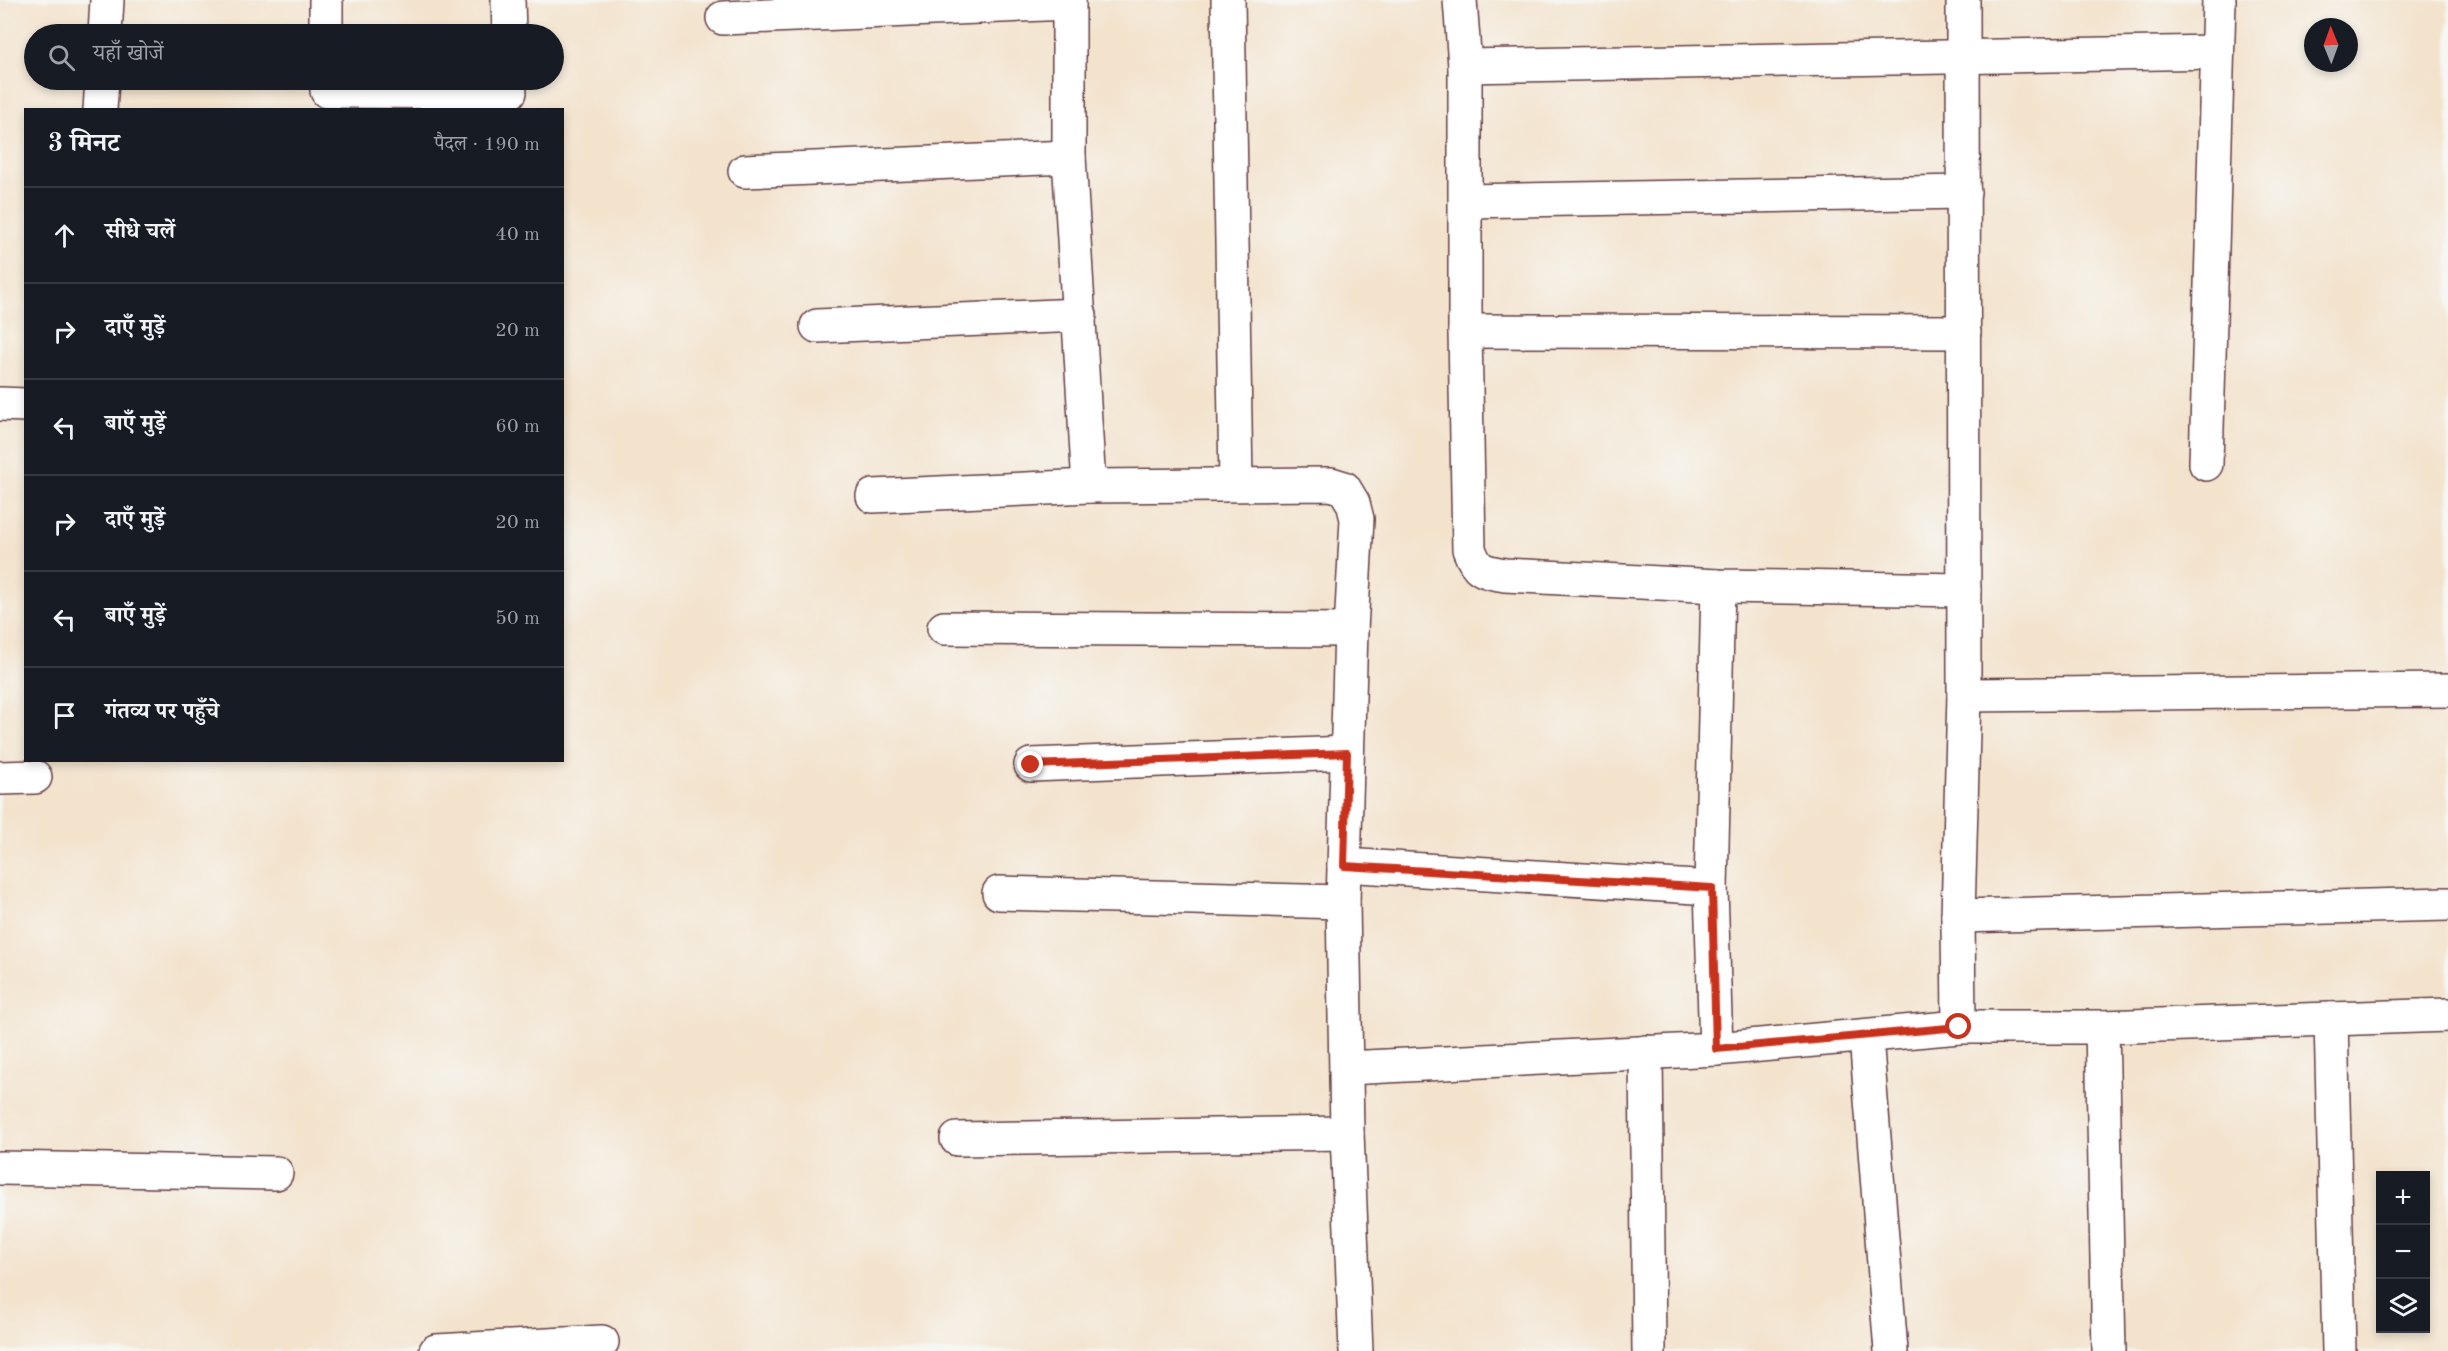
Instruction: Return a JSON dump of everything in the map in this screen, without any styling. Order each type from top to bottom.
[{"type":"street","points":[[106,24],[107,0]]},
{"type":"street","points":[[326,0],[326,24]]},
{"type":"street","points":[[508,0],[509,24]]},
{"type":"street","points":[[1228,0],[1236,483]]},
{"type":"street","points":[[1460,0],[1465,66],[1465,331],[1469,549],[1477,566],[1483,571],[1505,575],[1718,586],[1964,590]]},
{"type":"street","points":[[1959,1027],[1958,916],[1964,695],[1963,0]]},
{"type":"street","points":[[2206,464],[2219,0]]},
{"type":"street","points":[[723,18],[1069,2],[1069,157],[1089,486]]},
{"type":"street","points":[[1465,66],[2217,52]]},
{"type":"street","points":[[100,108],[101,90]]},
{"type":"street","points":[[327,90],[511,94]]},
{"type":"street","points":[[745,171],[1069,157]]},
{"type":"street","points":[[1466,201],[1964,192]]},
{"type":"street","points":[[818,326],[1080,315]]},
{"type":"street","points":[[1465,331],[1964,332]]},
{"type":"street","points":[[0,404],[24,405]]},
{"type":"street","points":[[873,496],[1089,486],[1331,484],[1344,488],[1353,503],[1357,519],[1351,630],[1343,902],[1347,1133],[1356,1351]]},
{"type":"street","points":[[1716,1049],[1712,888],[1718,586]]},
{"type":"street","points":[[944,628],[1351,630]]},
{"type":"street","points":[[1964,695],[2448,690]]},
{"type":"street","points":[[1031,765],[1347,753]]},
{"type":"street","points":[[0,778],[35,777]]},
{"type":"street","points":[[1344,866],[1712,888]]},
{"type":"street","points":[[999,893],[1343,902]]},
{"type":"street","points":[[1958,916],[2448,904]]},
{"type":"street","points":[[1347,1068],[1716,1049],[1959,1027],[2102,1027],[2448,1015]]},
{"type":"street","points":[[2331,1019],[2339,1351]]},
{"type":"street","points":[[2102,1027],[2109,1351]]},
{"type":"street","points":[[1866,1036],[1891,1351]]},
{"type":"street","points":[[1646,1052],[1649,1351]]},
{"type":"street","points":[[957,1139],[1347,1133]]},
{"type":"street","points":[[0,1168],[276,1173]]},
{"type":"street","points":[[436,1351],[602,1342]]},
{"type":"route","points":[[1031,765],[1347,753],[1344,866],[1712,888],[1716,1049],[1959,1027]]}]
